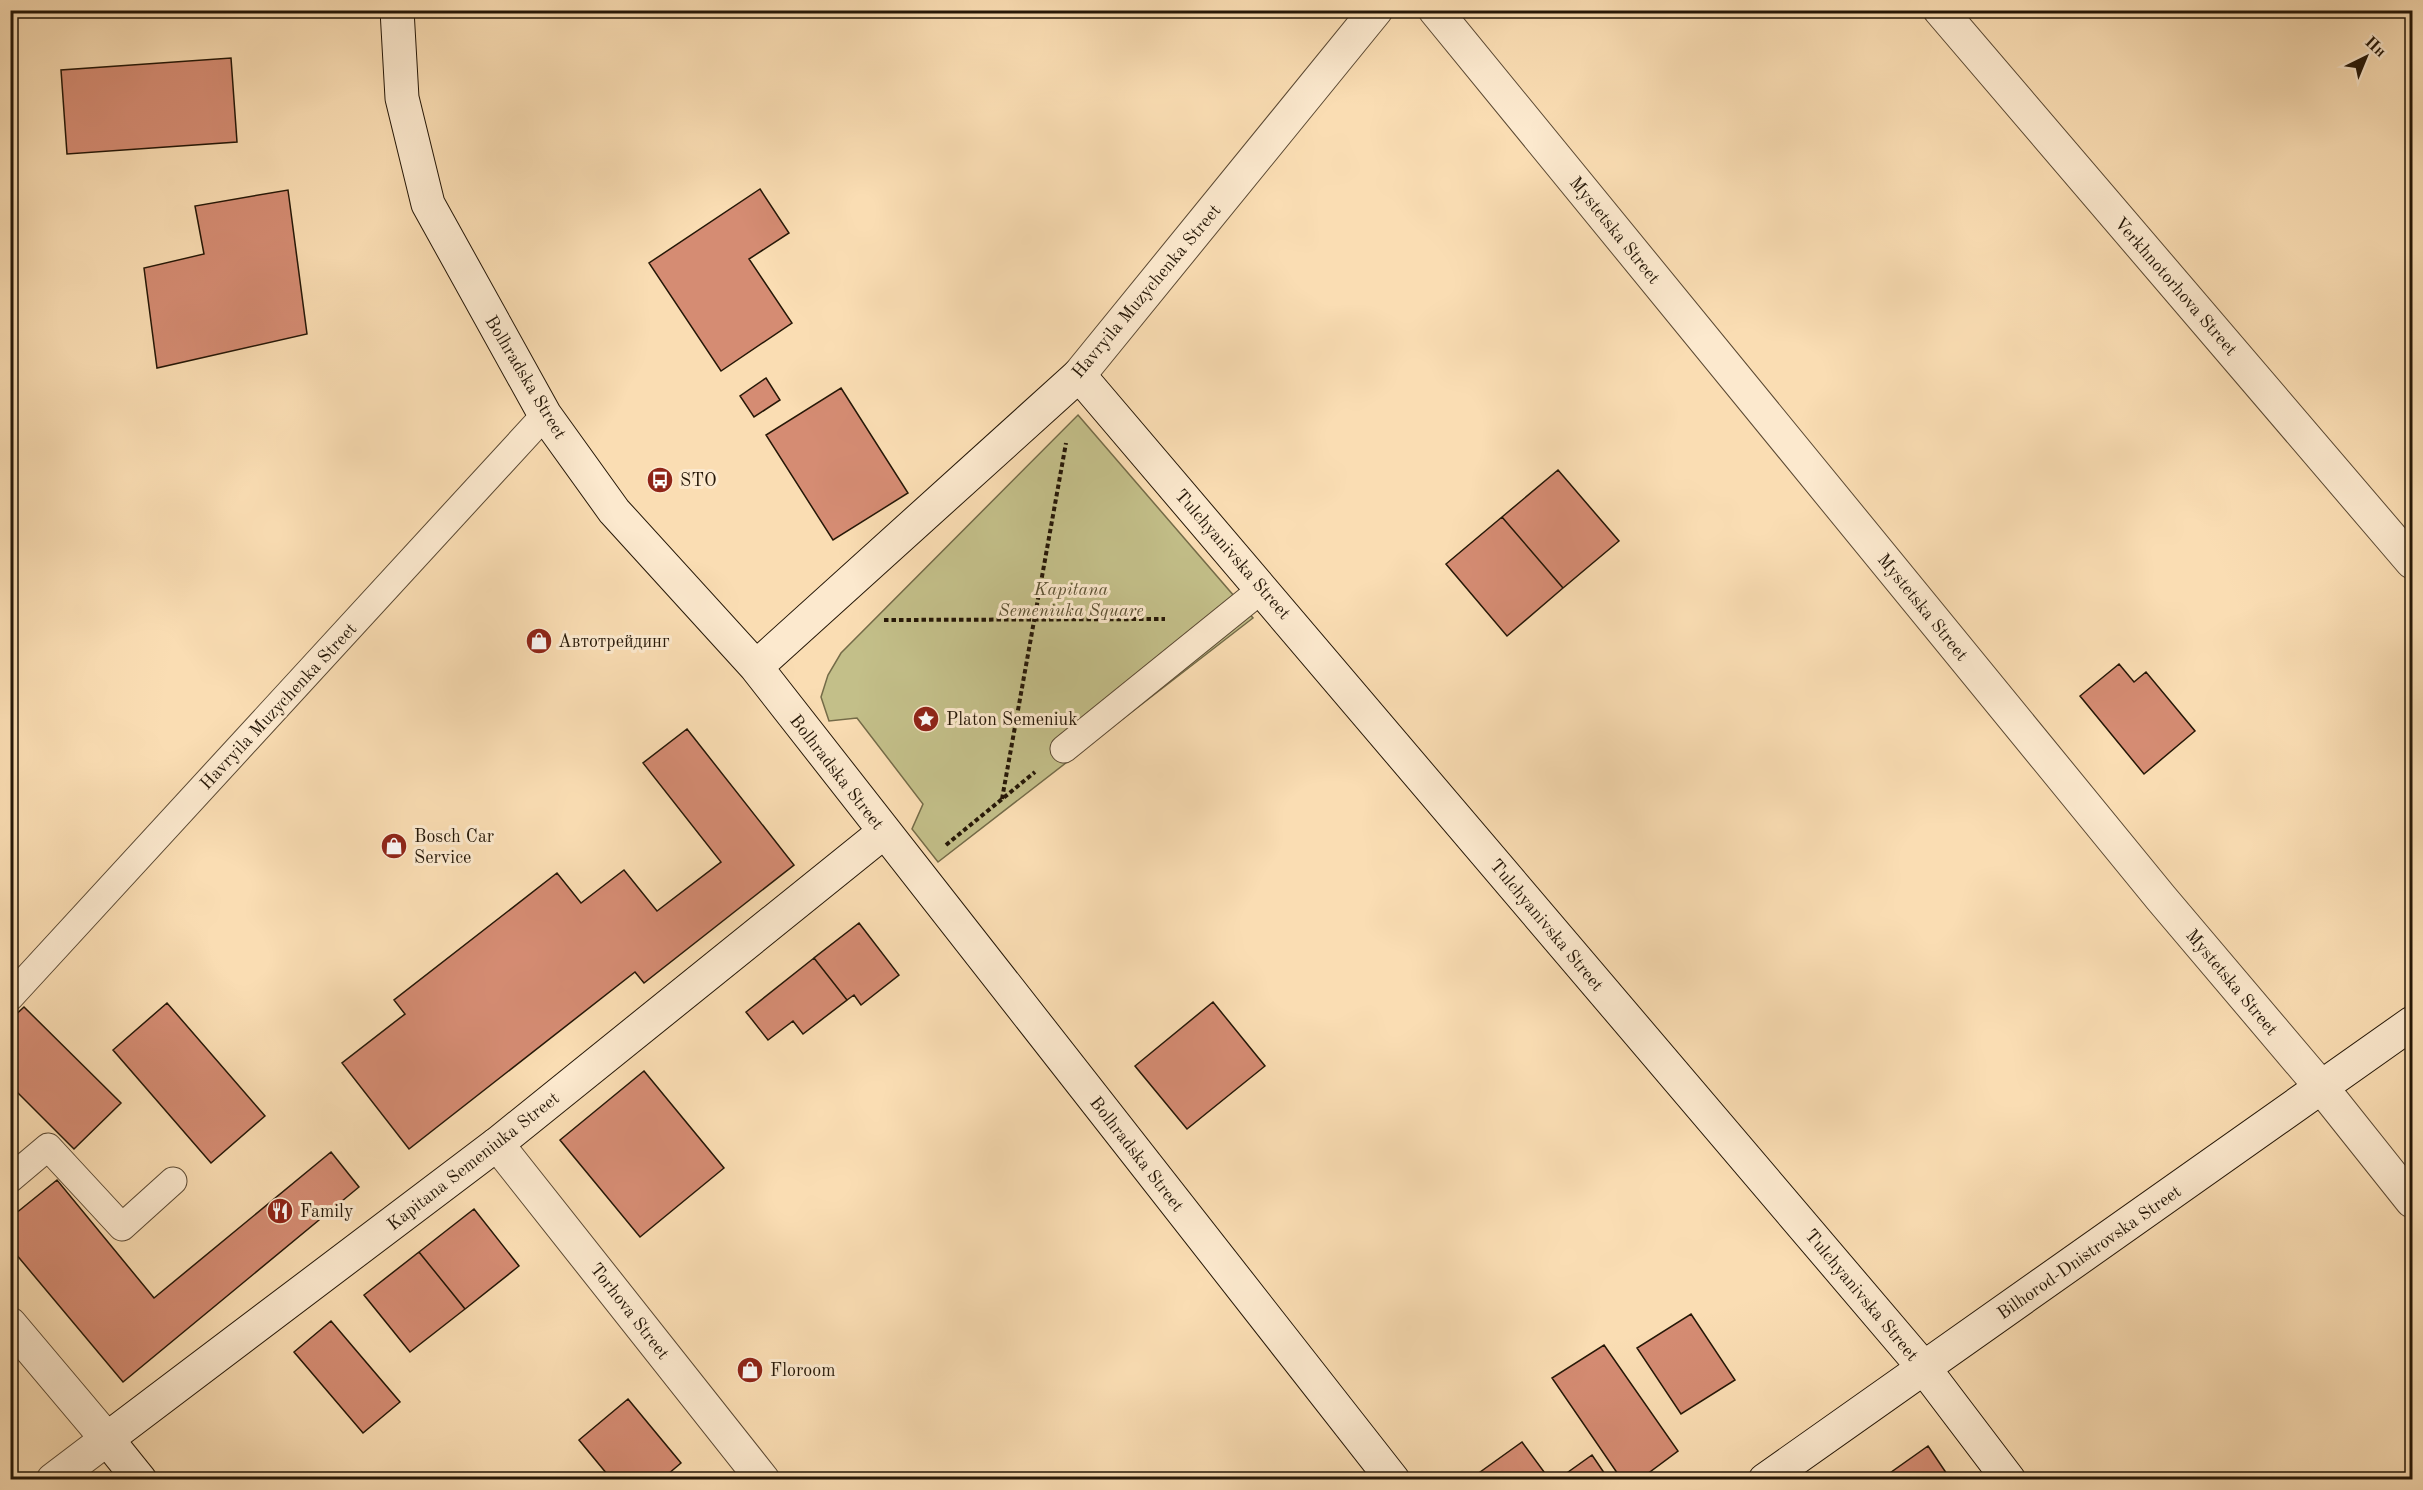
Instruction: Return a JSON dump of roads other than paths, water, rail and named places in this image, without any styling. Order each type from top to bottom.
[{"type":"main road","name":"Bolhradska Street","points":[[397,10],[402,98],[428,204],[544,415],[614,511],[756,667],[1393,1479]]},
{"type":"main road","name":"Havryila Muzychenka Street","points":[[756,667],[1079,375],[1376,10]]},
{"type":"main road","name":"Mystetska Street","points":[[1436,10],[2161,898],[2322,1088],[2412,1201]]},
{"type":"main road","name":"Verkhnotorhova Street","points":[[1940,10],[2412,562]]},
{"type":"main road","name":"Tulchyanivska Street","points":[[1079,375],[1924,1368],[2009,1479]]},
{"type":"main road","name":"Kapitana Semeniuka Street","points":[[53,1479],[497,1144],[884,832]]},
{"type":"main road","name":"Bilhorod-Dnistrovska Street","points":[[1766,1479],[2412,1023]]},
{"type":"main road","name":"Torhova Street","points":[[497,1144],[763,1479]]},
{"type":"main road","points":[[10,1324],[140,1479]]},
{"type":"lane","name":"Havryila Muzychenka Street","points":[[10,997],[544,415]]},
{"type":"lane","points":[[1064,749],[1262,588]]},
{"type":"lane","points":[[10,1179],[48,1147],[122,1227],[173,1181]]},
{"type":"place","name":"STO","points":[[660,480]]},
{"type":"place","name":"Автотрейдинг","points":[[539,641]]},
{"type":"place","name":"Platon Semeniuk","points":[[926,719]]},
{"type":"place","name":"Bosch Car Service","points":[[394,846]]},
{"type":"place","name":"Family","points":[[280,1211]]},
{"type":"place","name":"Floroom","points":[[750,1370]]},
{"type":"park label","name":"Kapitana Semeniuka Square","points":[[1071,599]]}]
